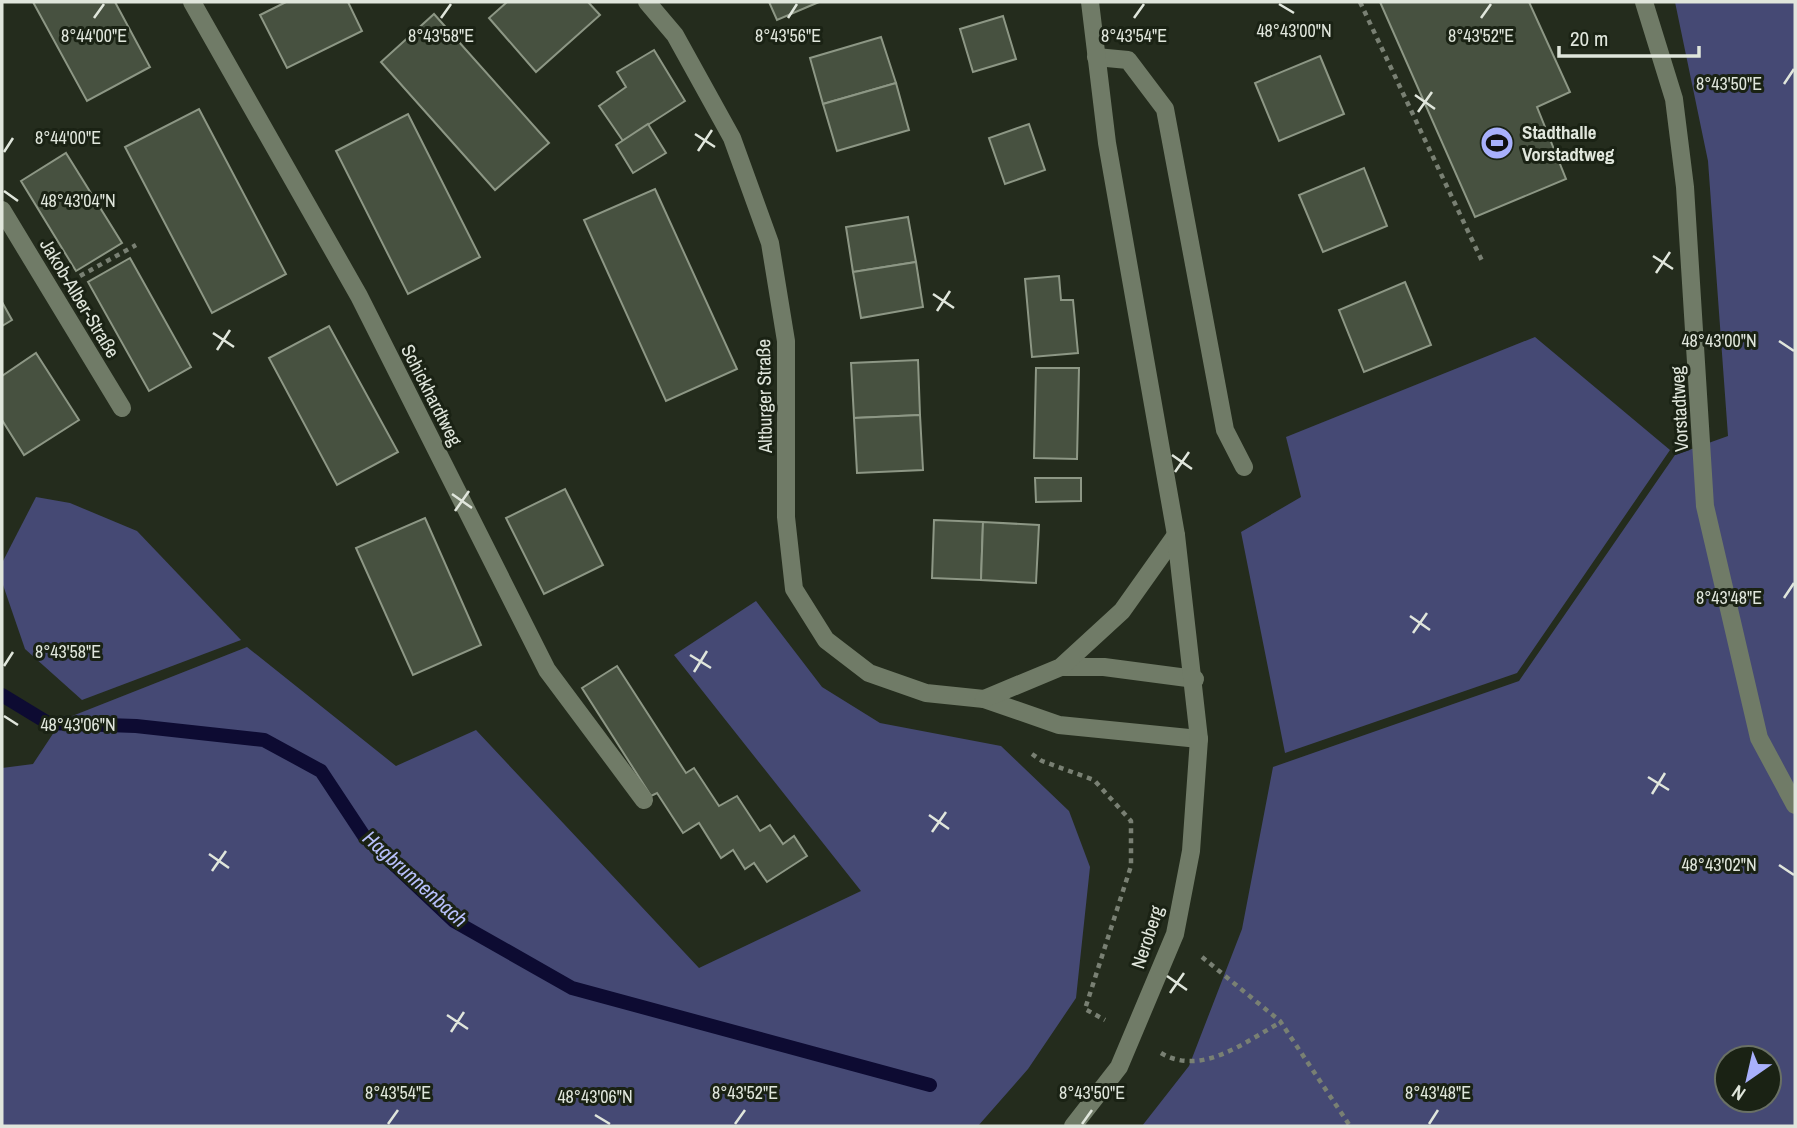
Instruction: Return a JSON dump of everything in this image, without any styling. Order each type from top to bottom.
[{"type":"street","name":"Schickhardtweg","points":[[192,2],[359,296],[547,670],[644,800]]},
{"type":"street","name":"Altburger Straße","points":[[647,2],[675,35],[732,138],[770,243],[786,341],[786,517],[794,589],[825,639],[869,673],[926,694],[984,699],[1059,725],[1199,739]]},
{"type":"street","points":[[1090,2],[1107,144],[1176,535],[1195,679],[1199,739]]},
{"type":"street","name":"Vorstadtweg","points":[[1644,2],[1674,99],[1685,187],[1705,506],[1759,738],[1795,805]]},
{"type":"street","points":[[1096,57],[1128,60],[1165,109],[1225,430],[1244,467]]},
{"type":"street","name":"Jakob-Alber-Straße","points":[[2,210],[122,408]]},
{"type":"street","name":"Altburger Straße","points":[[984,699],[1061,667],[1122,611],[1176,535]]},
{"type":"street","name":"Altburger Straße","points":[[1061,667],[1104,667],[1195,679]]},
{"type":"street","name":"Neroberg","points":[[1073,1126],[1119,1068],[1175,934],[1191,851],[1199,739]]},
{"type":"path","points":[[1360,2],[1482,261]]},
{"type":"path","points":[[81,276],[136,245]]},
{"type":"path","points":[[1022,747],[1042,761],[1094,780],[1131,821],[1131,866],[1085,1009],[1177,1062],[1212,1059],[1281,1023]]},
{"type":"path","points":[[1175,934],[1281,1023],[1350,1126]]},
{"type":"shaded area","points":[[1675,2],[1795,2],[1795,1126],[1142,1126],[1189,1066],[1242,929],[1273,767],[1519,681],[1675,455],[1728,436],[1708,161]]},
{"type":"shaded area","points":[[1535,337],[1670,450],[1517,673],[1285,753],[1241,532],[1301,497],[1286,437]]},
{"type":"shaded area","points":[[36,497],[70,503],[137,531],[241,640],[82,700],[25,649],[2,582],[2,563]]},
{"type":"shaded area","points":[[756,601],[822,687],[880,723],[1001,746],[1069,811],[1090,867],[1076,998],[1028,1069],[978,1126],[2,1126],[2,768],[33,764],[62,720],[247,647],[396,766],[476,730],[699,968],[861,891],[674,655]]},
{"type":"building","points":[[33,2],[115,2],[150,67],[87,101]]},
{"type":"building","points":[[286,2],[348,2],[362,31],[287,68],[260,15]]},
{"type":"building","points":[[507,2],[588,2],[600,15],[536,72],[489,18]]},
{"type":"building","points":[[769,2],[819,2],[777,20]]},
{"type":"building","name":"Stadthalle Vorstadtweg","points":[[1380,2],[1529,2],[1570,92],[1537,107],[1566,179],[1475,217]]},
{"type":"building","points":[[434,14],[549,143],[495,190],[381,62]]},
{"type":"building","points":[[1003,16],[1016,59],[973,72],[960,29]]},
{"type":"building","points":[[881,37],[896,83],[823,104],[810,58]]},
{"type":"building","points":[[654,50],[685,101],[623,141],[599,106],[626,87],[617,72]]},
{"type":"building","points":[[1320,56],[1344,114],[1279,141],[1255,83]]},
{"type":"building","points":[[896,83],[909,130],[837,151],[823,104]]},
{"type":"building","points":[[199,109],[286,274],[212,313],[125,147]]},
{"type":"building","points":[[408,114],[480,257],[408,294],[336,151]]},
{"type":"building","points":[[648,124],[666,153],[633,173],[616,145]]},
{"type":"building","points":[[1029,124],[1045,170],[1005,184],[989,138]]},
{"type":"building","points":[[66,153],[122,243],[76,271],[21,181]]},
{"type":"building","points":[[1364,168],[1387,226],[1323,252],[1299,195]]},
{"type":"building","points":[[655,189],[737,369],[666,401],[584,220]]},
{"type":"building","points":[[908,217],[916,262],[853,272],[846,227]]},
{"type":"building","points":[[130,258],[191,367],[149,391],[88,282]]},
{"type":"building","points":[[916,262],[923,307],[861,318],[853,272]]},
{"type":"building","points":[[1059,276],[1061,300],[1073,300],[1078,353],[1032,357],[1025,279]]},
{"type":"building","points":[[1405,282],[1431,345],[1364,372],[1339,310]]},
{"type":"building","points":[[2,302],[12,320],[2,326]]},
{"type":"building","points":[[329,326],[398,452],[337,485],[269,358]]},
{"type":"building","points":[[36,353],[79,420],[24,455],[2,420],[2,376]]},
{"type":"building","points":[[918,360],[920,415],[854,418],[851,363]]},
{"type":"building","points":[[1036,368],[1079,368],[1077,459],[1034,458]]},
{"type":"building","points":[[920,415],[923,470],[857,473],[854,418]]},
{"type":"building","points":[[1035,478],[1081,478],[1081,501],[1036,502]]},
{"type":"building","points":[[565,489],[603,565],[544,594],[506,518]]},
{"type":"building","points":[[425,518],[481,645],[413,675],[356,548]]},
{"type":"building","points":[[934,520],[983,522],[981,580],[932,578]]},
{"type":"building","points":[[983,522],[1039,525],[1036,583],[981,580]]},
{"type":"building","points":[[617,666],[686,773],[694,768],[719,806],[737,796],[760,831],[770,825],[783,844],[794,836],[807,856],[767,882],[754,863],[745,869],[733,850],[721,858],[699,823],[683,833],[657,793],[651,796],[582,688]]},
{"type":"waterway","name":"Hagbrunnenbach","points":[[2,695],[48,723],[136,726],[264,740],[321,771],[364,836],[454,921],[572,988],[930,1085]]},
{"type":"place","name":"Stadthalle Vorstadtweg","points":[[1497,143]]}]
